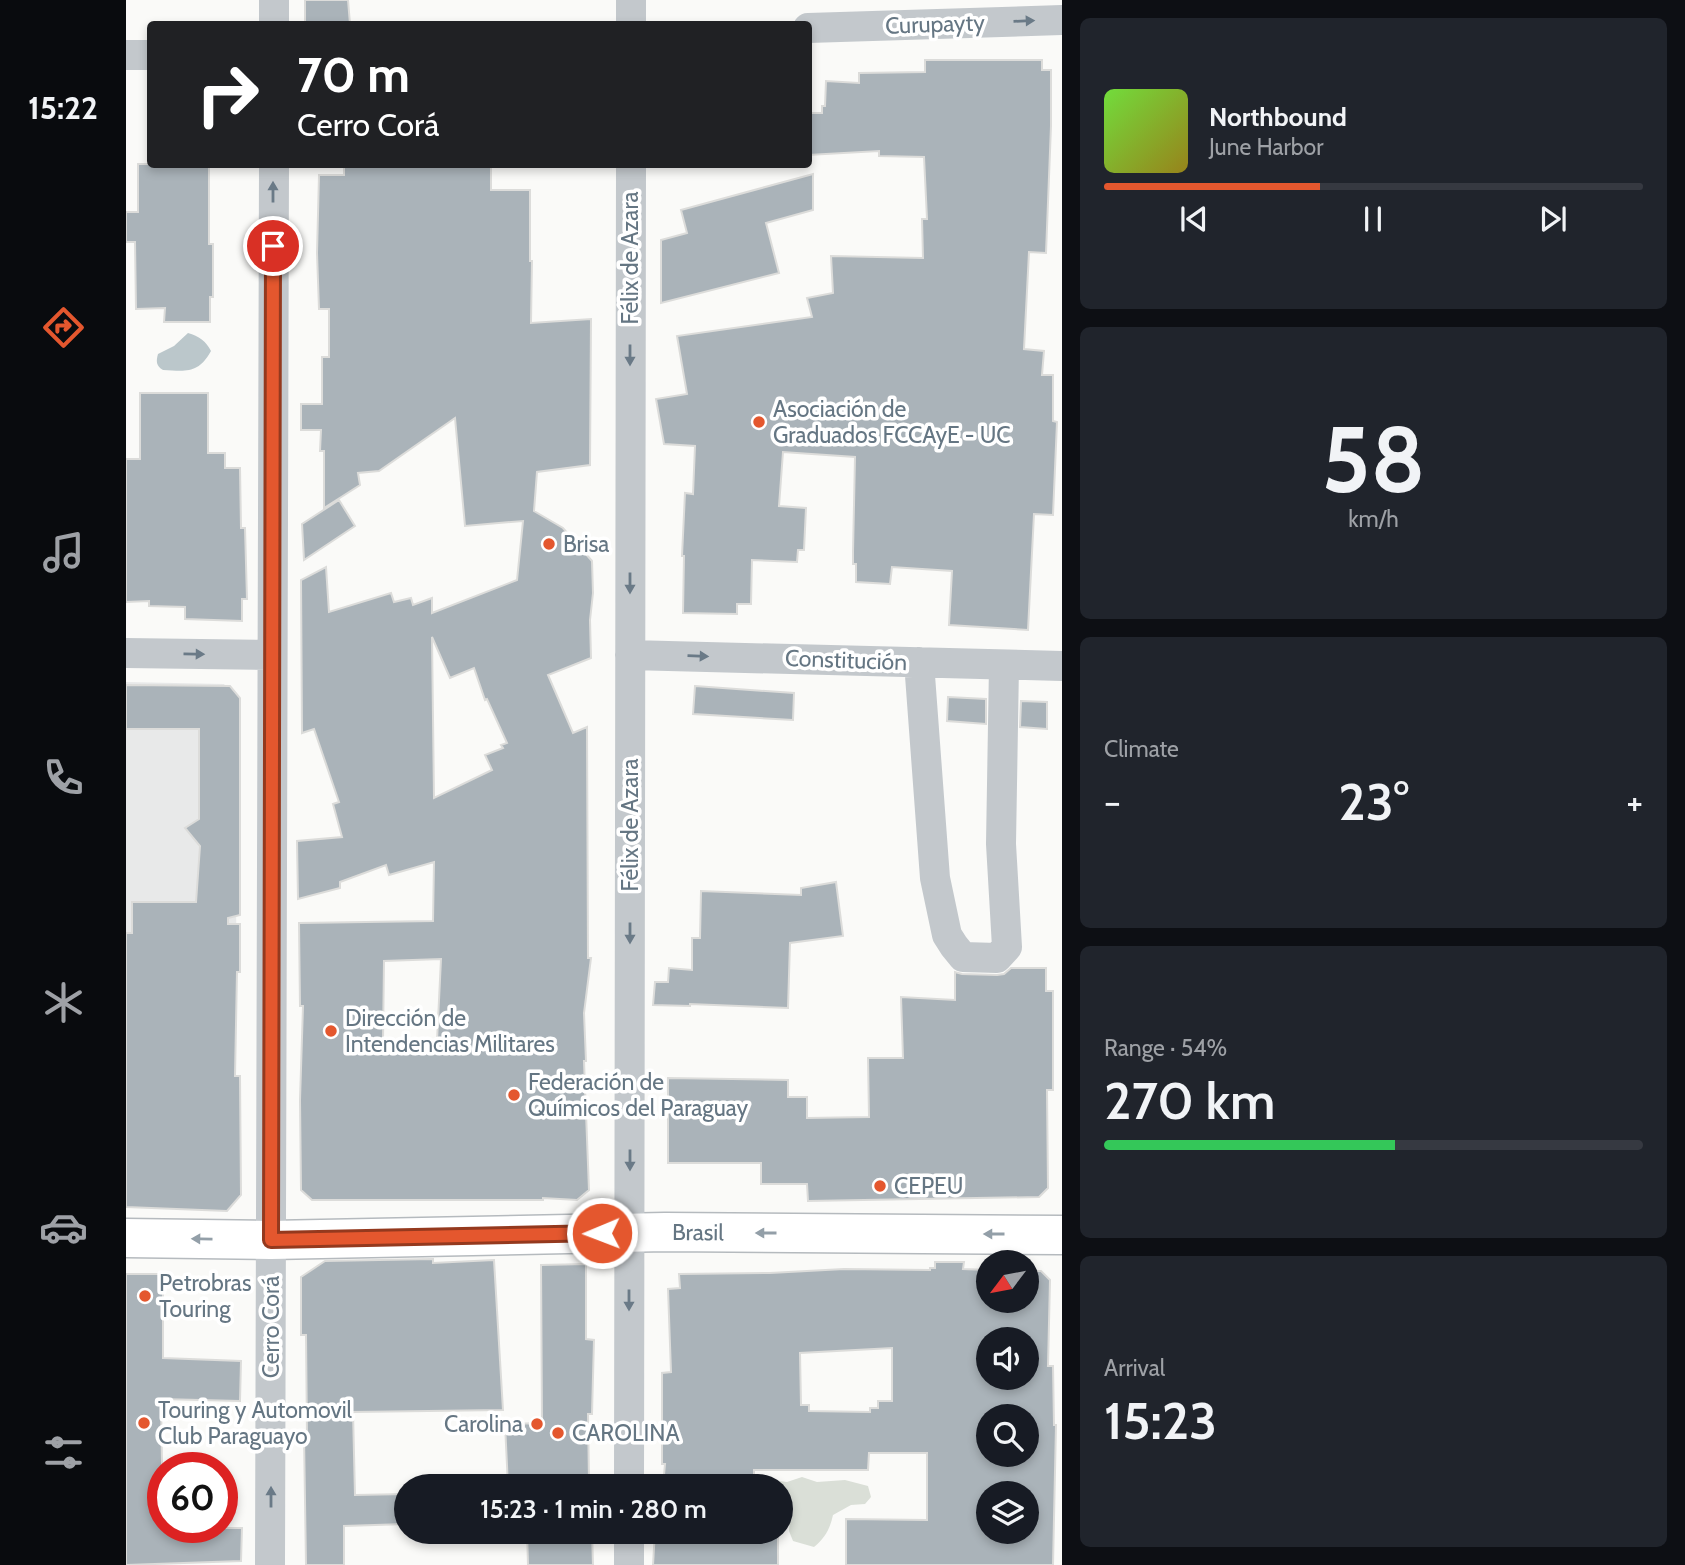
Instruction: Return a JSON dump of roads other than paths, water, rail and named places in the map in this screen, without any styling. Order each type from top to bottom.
[{"type":"main road","name":"Brasil","points":[[126,1238],[271,1240],[629,1232],[1062,1235]]},
{"type":"street","points":[[274,0],[274,21]]},
{"type":"street","points":[[631,0],[631,21]]},
{"type":"street","name":"Curupayty","points":[[812,28],[1062,20]]},
{"type":"street","points":[[126,55],[147,55]]},
{"type":"street","name":"Cerro Corá","points":[[270,1565],[274,168]]},
{"type":"street","name":"Félix de Azara","points":[[629,1474],[631,168]]},
{"type":"street","points":[[126,653],[272,656]]},
{"type":"street","name":"Constitución","points":[[630,655],[1062,666]]},
{"type":"street","points":[[919,663],[935,878],[947,935],[963,957],[997,958],[1007,947],[1001,844],[1004,665]]},
{"type":"street","points":[[629,1544],[629,1565]]},
{"type":"place","name":"Asociación de Graduados FCCAyE - UC","points":[[759,422]]},
{"type":"place","name":"Brisa","points":[[549,544]]},
{"type":"place","name":"Dirección de Intendencias Militares","points":[[331,1031]]},
{"type":"place","name":"Federación de Químicos del Paraguay","points":[[514,1095]]},
{"type":"place","name":"CEPEU","points":[[880,1186]]},
{"type":"place","name":"Petrobras Touring","points":[[145,1296]]},
{"type":"place","name":"Touring y Automovil Club Paraguayo","points":[[144,1423]]},
{"type":"place","name":"Carolina","points":[[537,1424]]},
{"type":"place","name":"CAROLINA","points":[[558,1433]]}]
